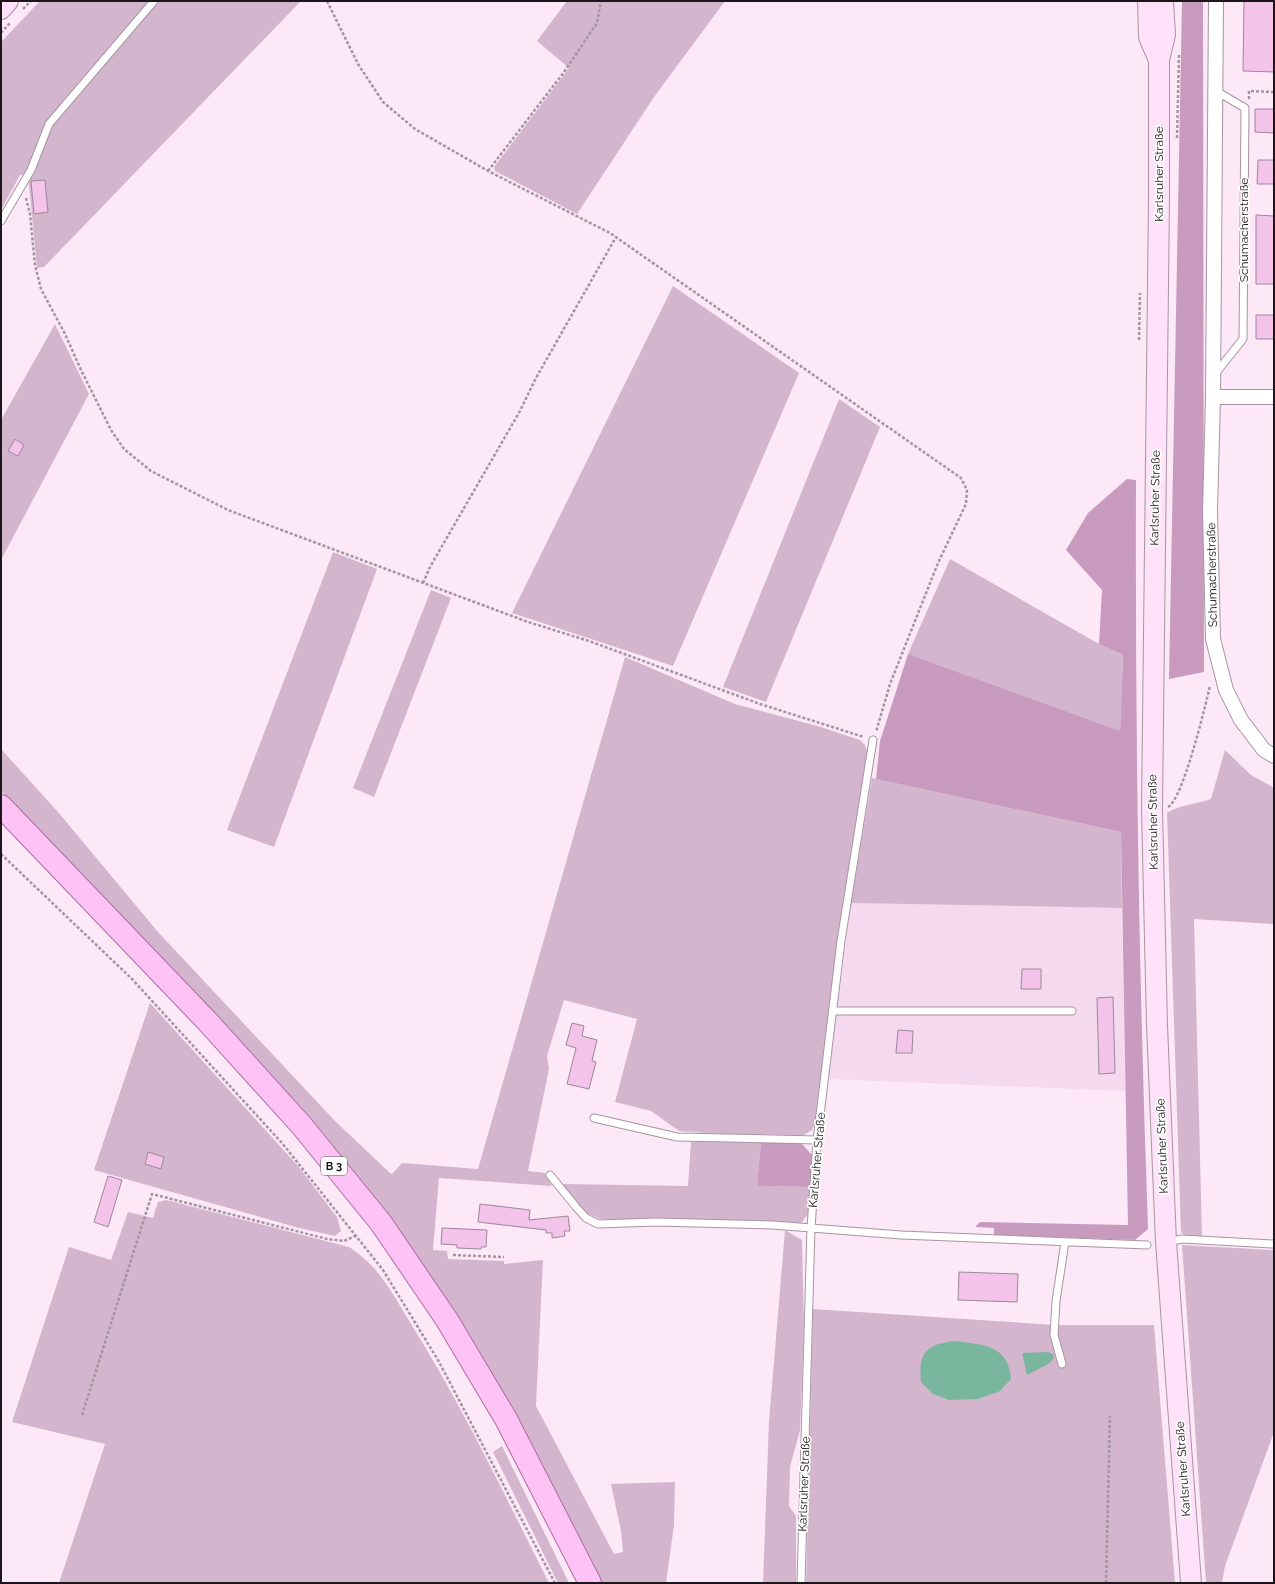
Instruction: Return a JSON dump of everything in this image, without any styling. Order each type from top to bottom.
[{"type":"main road","points":[[1,9],[8,1]]},
{"type":"main road","name":"Karlsruher Straße","points":[[1148,1],[1149,37],[1159,60]]},
{"type":"main road","name":"Karlsruher Straße","points":[[1163,1],[1165,35],[1159,60],[1159,198],[1152,809],[1157,1025],[1166,1242],[1191,1583]]},
{"type":"main road","name":"B 3","points":[[1,806],[207,1021],[302,1126],[381,1223],[447,1320],[506,1419],[590,1583]]},
{"type":"street","name":"Schumacherstraße","points":[[1216,1],[1214,376],[1210,511],[1213,639],[1226,690],[1241,720],[1264,750],[1274,756]]},
{"type":"street","points":[[1213,397],[1274,397]]},
{"type":"lane","points":[[1,221],[31,170],[49,124],[154,1]]},
{"type":"lane","points":[[1216,91],[1245,108]]},
{"type":"lane","name":"Schumacherstraße","points":[[1214,376],[1243,339],[1245,108]]},
{"type":"lane","name":"Karlsruher Straße","points":[[801,1583],[811,1228],[817,1140],[841,941],[873,740]]},
{"type":"lane","points":[[833,1011],[1072,1011]]},
{"type":"lane","points":[[594,1118],[677,1137],[817,1140]]},
{"type":"lane","points":[[550,1175],[586,1218],[598,1224],[656,1222],[773,1225],[901,1235],[1147,1245]]},
{"type":"lane","points":[[1166,1242],[1182,1239],[1274,1244]]},
{"type":"lane","points":[[1062,1364],[1054,1335],[1056,1302],[1065,1242]]},
{"type":"path","points":[[19,189],[25,192],[30,214],[35,265],[41,289],[65,334],[111,430],[124,449],[151,471],[228,510],[423,583],[528,622],[589,641],[760,704],[873,740],[890,684],[938,563],[966,504],[967,490],[961,478],[616,237],[488,171],[415,129],[383,102],[358,64],[327,1]]},
{"type":"path","points":[[488,171],[564,72],[597,23],[601,1]]},
{"type":"path","points":[[1177,141],[1179,47]]},
{"type":"path","points":[[1245,108],[1249,103],[1249,92],[1274,92]]},
{"type":"path","points":[[423,583],[430,567],[520,411],[536,378],[616,237]]},
{"type":"path","points":[[1152,809],[1164,809],[1175,800],[1191,756],[1210,686],[1224,681]]},
{"type":"path","points":[[1,854],[132,979],[282,1143],[383,1270],[438,1360],[555,1583]]},
{"type":"path","points":[[82,1415],[152,1194],[327,1239],[344,1241],[355,1236]]},
{"type":"path","points":[[453,1255],[504,1258]]},
{"type":"path","points":[[1106,1583],[1110,1416]]},
{"type":"shaded area","points":[[40,1],[301,1],[44,267],[37,268],[28,174],[20,175],[1,210],[1,42]]},
{"type":"shaded area","points":[[567,1],[725,1],[654,97],[577,214],[495,171],[494,167],[569,68],[537,41]]},
{"type":"shaded area","points":[[1182,1],[1203,1],[1204,672],[1169,679]]},
{"type":"shaded area","points":[[673,286],[799,373],[673,666],[512,613]]},
{"type":"shaded area","points":[[55,324],[89,394],[1,560],[1,420]]},
{"type":"shaded area","points":[[839,399],[880,427],[766,702],[723,687]]},
{"type":"shaded area","points":[[1127,479],[1136,480],[1138,854],[1148,1229],[1135,1240],[994,1235],[994,1228],[975,1227],[980,1222],[1128,1225],[1121,832],[876,779],[880,741],[908,654],[1120,731],[1123,655],[1099,644],[1102,590],[1066,550],[1088,513]]},
{"type":"shaded area","points":[[333,552],[377,569],[274,847],[227,830]]},
{"type":"shaded area","points":[[950,559],[1099,644],[1123,655],[1120,732],[908,654]]},
{"type":"shaded area","points":[[431,590],[451,598],[374,797],[353,788]]},
{"type":"shaded area","points":[[625,657],[735,704],[821,727],[860,740],[865,745],[868,753],[838,934],[816,1122],[812,1130],[804,1135],[721,1134],[679,1131],[651,1111],[615,1102],[637,1019],[564,1000],[547,1056],[549,1069],[528,1171],[545,1173],[552,1186],[439,1178],[433,1250],[447,1251],[448,1259],[504,1261],[504,1264],[543,1260],[536,1406],[614,1554],[623,1552],[621,1531],[611,1484],[675,1482],[674,1525],[666,1583],[601,1583],[365,1187],[283,1088],[1,791],[1,749],[58,812],[158,932],[335,1121],[390,1173],[392,1174],[402,1163],[478,1169]]},
{"type":"shaded area","points":[[1225,750],[1251,775],[1274,788],[1274,924],[1194,919],[1202,1237],[1184,1235],[1181,1232],[1167,813],[1183,806],[1211,799]]},
{"type":"shaded area","points":[[872,778],[1121,832],[1122,908],[851,903]]},
{"type":"shaded area","points":[[851,903],[1122,908],[1126,1091],[828,1079]]},
{"type":"shaded area","points":[[150,1003],[298,1166],[337,1217],[341,1231],[335,1236],[299,1228],[94,1170]]},
{"type":"shaded area","points":[[691,1142],[761,1142],[757,1186],[810,1187],[809,1213],[801,1223],[600,1219],[586,1213],[562,1184],[688,1186]]},
{"type":"shaded area","points":[[761,1142],[801,1143],[813,1156],[810,1187],[757,1186]]},
{"type":"shaded area","points":[[166,1200],[349,1247],[369,1263],[391,1291],[448,1387],[483,1452],[549,1583],[59,1583],[105,1444],[12,1422],[69,1247],[111,1260],[128,1212],[153,1218],[158,1202]]},
{"type":"shaded area","points":[[785,1230],[802,1240],[804,1326],[800,1430],[790,1467],[789,1506],[796,1516],[796,1583],[763,1583],[769,1421]]},
{"type":"shaded area","points":[[1182,1245],[1274,1250],[1274,1432],[1225,1566],[1222,1583],[1206,1583]]},
{"type":"shaded area","points":[[813,1309],[1054,1325],[1154,1325],[1175,1583],[806,1583]]},
{"type":"shaded area","points":[[955,1341],[992,1348],[1005,1359],[1009,1367],[1011,1379],[1000,1391],[978,1399],[949,1400],[933,1394],[921,1382],[920,1372],[923,1357],[926,1352],[937,1345]]},
{"type":"shaded area","points":[[1048,1352],[1053,1354],[1054,1358],[1050,1363],[1027,1375],[1022,1353]]},
{"type":"shaded area","points":[[502,1446],[569,1583],[558,1583],[493,1452]]},
{"type":"building","points":[[1244,1],[1274,1],[1274,72],[1243,71]]},
{"type":"building","points":[[1255,109],[1274,109],[1274,133],[1255,132]]},
{"type":"building","points":[[1258,160],[1274,160],[1274,184],[1257,184]]},
{"type":"building","points":[[45,180],[48,212],[34,214],[31,181]]},
{"type":"building","points":[[1256,215],[1274,216],[1274,284],[1256,284]]},
{"type":"building","points":[[1256,315],[1274,315],[1274,339],[1256,339]]},
{"type":"building","points":[[15,439],[24,445],[18,456],[8,451]]},
{"type":"building","points":[[1022,969],[1041,969],[1041,989],[1021,989]]},
{"type":"building","points":[[1113,997],[1115,1073],[1099,1074],[1097,998]]},
{"type":"building","points":[[572,1023],[584,1026],[582,1036],[597,1040],[592,1061],[596,1062],[589,1089],[567,1084],[576,1048],[566,1045]]},
{"type":"building","points":[[898,1030],[913,1031],[912,1053],[896,1053]]},
{"type":"building","points":[[148,1152],[164,1157],[161,1169],[145,1164]]},
{"type":"building","points":[[108,1176],[122,1180],[108,1227],[94,1222]]},
{"type":"building","points":[[480,1204],[530,1210],[529,1220],[568,1216],[570,1231],[564,1231],[565,1236],[552,1238],[552,1233],[546,1233],[546,1230],[478,1222]]},
{"type":"building","points":[[442,1228],[487,1230],[486,1247],[481,1247],[481,1249],[457,1248],[457,1245],[441,1244]]},
{"type":"building","points":[[959,1272],[1018,1274],[1017,1302],[958,1300]]}]
